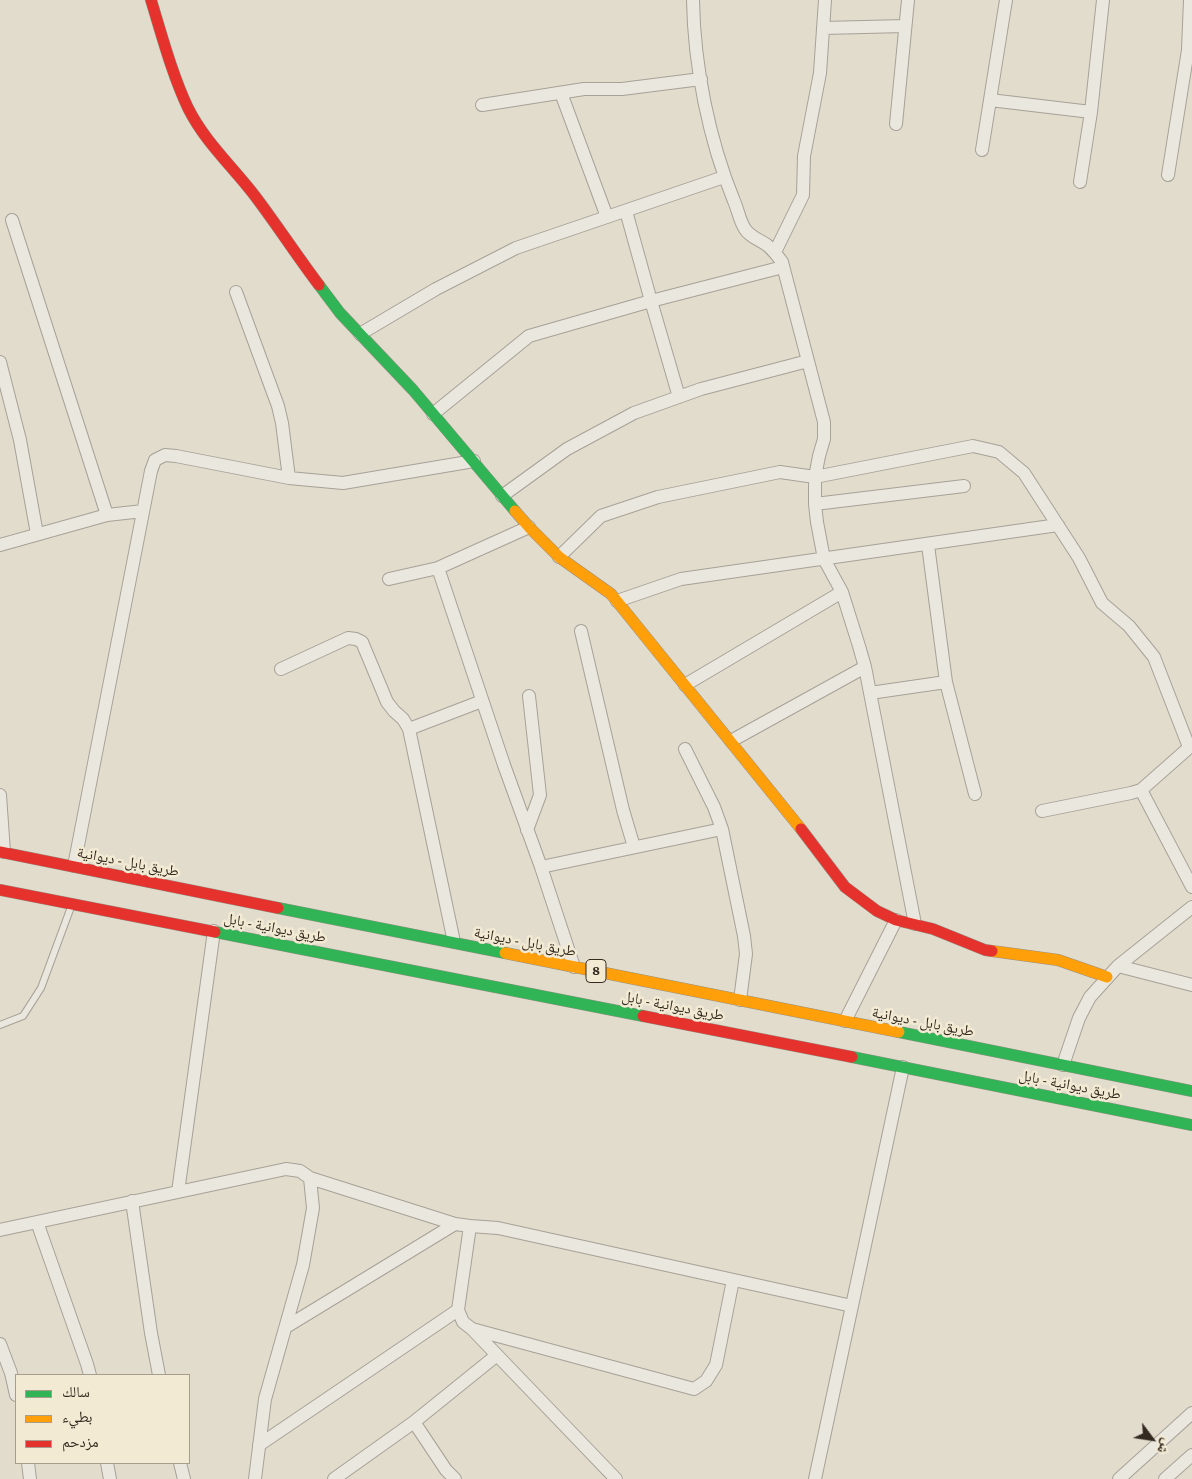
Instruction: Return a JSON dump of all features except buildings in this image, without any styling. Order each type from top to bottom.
[{"type":"main road","points":[[151,0],[170,61],[188,108],[198,127],[254,195],[298,258],[340,313],[413,390],[529,527],[559,557],[611,594],[793,818],[845,887],[877,911],[896,920],[933,929],[985,950],[1058,960],[1107,977]]},
{"type":"main road","name":"طريق بابل - ديوانية","points":[[2,852],[895,1031],[907,1055],[927,1038],[1192,1091]]},
{"type":"main road","name":"طريق ديوانية - بابل","points":[[0,890],[335,955],[907,1055],[1192,1125]]},
{"type":"main road","points":[[303,912],[310,924]]},
{"type":"main road","points":[[332,928],[345,920]]},
{"type":"main road","points":[[294,947],[307,939]]},
{"type":"main road","points":[[328,942],[330,950],[335,955]]},
{"type":"street","points":[[693,0],[693,25],[705,107],[724,177],[745,229],[751,236],[766,244],[775,252],[782,262],[824,422],[824,439],[815,477],[814,504],[817,522],[824,559],[842,592],[865,667],[915,924]]},
{"type":"street","points":[[775,252],[803,196],[804,156],[820,73],[825,0]]},
{"type":"street","points":[[896,124],[908,0]]},
{"type":"street","points":[[982,150],[1006,0]]},
{"type":"street","points":[[1080,182],[1091,112],[1103,0]]},
{"type":"street","points":[[1168,175],[1188,50],[1190,0]]},
{"type":"street","points":[[823,28],[906,26]]},
{"type":"street","points":[[482,105],[584,89],[622,89],[701,79]]},
{"type":"street","points":[[561,93],[606,217]]},
{"type":"street","points":[[990,100],[1091,112]]},
{"type":"street","points":[[360,334],[436,289],[516,248],[724,177]]},
{"type":"street","points":[[626,210],[679,397]]},
{"type":"street","points":[[12,220],[107,515]]},
{"type":"street","points":[[433,414],[529,336],[651,301],[783,267]]},
{"type":"street","points":[[236,292],[278,406],[289,478]]},
{"type":"street","points":[[502,496],[567,449],[634,413],[701,389],[808,361]]},
{"type":"street","points":[[0,362],[20,440],[37,534]]},
{"type":"street","points":[[559,557],[601,516],[658,497],[780,472],[815,477],[974,446],[999,452],[1024,473],[1079,558],[1102,603],[1129,626],[1154,657],[1191,746],[1141,790],[1042,811]]},
{"type":"street","points":[[74,866],[151,470],[155,460],[165,455],[176,456],[289,478],[343,483],[474,461]]},
{"type":"street","points":[[814,504],[964,486]]},
{"type":"street","points":[[0,545],[107,515],[143,511]]},
{"type":"street","points":[[617,601],[681,579],[1058,525]]},
{"type":"street","points":[[389,579],[438,568],[529,527]]},
{"type":"street","points":[[928,545],[946,682],[975,794]]},
{"type":"street","points":[[438,568],[574,967]]},
{"type":"street","points":[[685,685],[842,592]]},
{"type":"street","points":[[581,631],[623,810],[634,847]]},
{"type":"street","points":[[281,669],[348,638],[362,642],[387,702],[403,719],[409,729],[454,942]]},
{"type":"street","points":[[731,741],[865,667]]},
{"type":"street","points":[[870,694],[946,682]]},
{"type":"street","points":[[528,830],[540,795],[529,696]]},
{"type":"street","points":[[409,729],[482,701]]},
{"type":"street","points":[[685,749],[714,807],[722,829],[746,954],[740,1000]]},
{"type":"street","points":[[1141,790],[1192,887]]},
{"type":"street","points":[[0,795],[2,852]]},
{"type":"street","points":[[541,867],[722,829]]},
{"type":"street","points":[[1063,1065],[1079,1018],[1090,997],[1118,966],[1192,907]]},
{"type":"street","points":[[845,1021],[896,920]]},
{"type":"street","points":[[178,1192],[214,932]]},
{"type":"street","points":[[1118,966],[1192,985]]},
{"type":"street","points":[[815,1479],[907,1055]]},
{"type":"street","points":[[0,1230],[286,1169],[300,1171],[310,1178],[455,1224],[498,1228],[852,1306]]},
{"type":"street","points":[[254,1479],[265,1399],[304,1265],[313,1208],[310,1178]]},
{"type":"street","points":[[132,1201],[159,1374]]},
{"type":"street","points":[[36,1222],[90,1374]]},
{"type":"street","points":[[286,1327],[455,1224]]},
{"type":"street","points":[[470,1226],[458,1310],[463,1322],[472,1329],[616,1479]]},
{"type":"street","points":[[472,1329],[694,1389],[706,1381],[716,1366],[734,1280]]},
{"type":"street","points":[[259,1445],[458,1310]]},
{"type":"street","points":[[0,1344],[15,1391]]},
{"type":"street","points":[[334,1479],[414,1422],[497,1355]]},
{"type":"street","points":[[1119,1479],[1192,1413]]},
{"type":"street","points":[[414,1422],[446,1470],[455,1479]]},
{"type":"street","points":[[1165,1479],[1192,1455]]},
{"type":"street","points":[[28,1464],[30,1479]]},
{"type":"street","points":[[107,1464],[110,1479]]},
{"type":"street","points":[[180,1464],[184,1479]]},
{"type":"lane","points":[[0,1025],[22,1016],[42,988],[72,904]]},
{"type":"traffic: fast","points":[[319,285],[340,313],[413,390],[515,511]]},
{"type":"traffic: fast","points":[[278,908],[505,953]]},
{"type":"traffic: fast","points":[[215,932],[643,1016]]},
{"type":"traffic: fast","points":[[899,1032],[1192,1091]]},
{"type":"traffic: fast","points":[[852,1057],[1192,1125]]},
{"type":"traffic: slow","points":[[515,511],[559,557],[611,594],[801,829]]},
{"type":"traffic: slow","points":[[992,951],[1058,960],[1107,977]]},
{"type":"traffic: slow","points":[[505,953],[899,1032]]},
{"type":"traffic: jam","points":[[151,0],[177,82],[188,108],[202,132],[255,196],[319,285]]},
{"type":"traffic: jam","points":[[801,829],[845,887],[877,911],[896,920],[933,929],[985,950],[992,951]]},
{"type":"traffic: jam","points":[[0,852],[278,908]]},
{"type":"traffic: jam","points":[[0,890],[215,932]]},
{"type":"traffic: jam","points":[[643,1016],[852,1057]]}]
